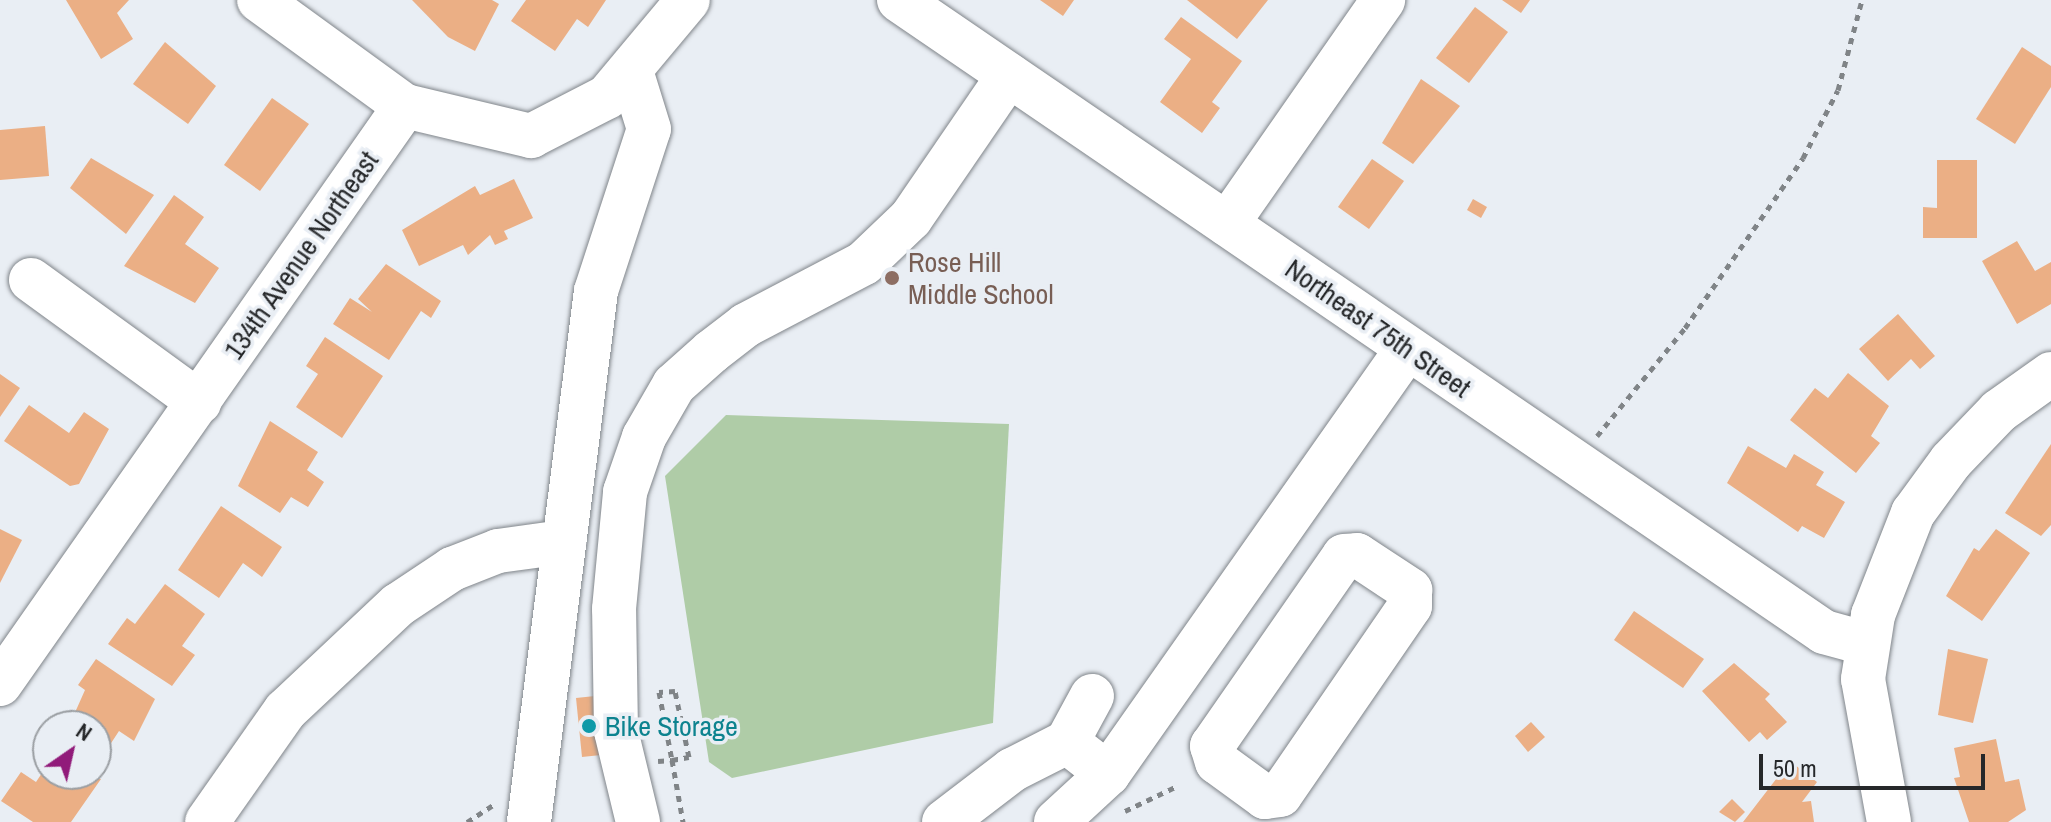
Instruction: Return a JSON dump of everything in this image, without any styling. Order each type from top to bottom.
[{"type":"street","points":[[259,0],[405,106],[531,136],[607,97],[632,74],[688,0]]},
{"type":"street","name":"Northeast 75th Street","points":[[899,0],[1824,632],[1864,643]]},
{"type":"street","points":[[1227,224],[1383,0]]},
{"type":"street","points":[[518,810],[564,542],[596,291],[649,129],[632,74]]},
{"type":"street","points":[[638,822],[616,731],[614,609],[625,492],[644,437],[674,385],[711,352],[746,325],[864,263],[911,218],[1009,75]]},
{"type":"street","name":"134th Avenue Northeast","points":[[0,684],[405,106]]},
{"type":"street","points":[[31,280],[199,402]]},
{"type":"street","points":[[1056,822],[1112,794],[1248,580],[1407,349]]},
{"type":"street","points":[[1889,822],[1869,724],[1864,643],[1913,513],[1999,411],[2051,374]]},
{"type":"street","points":[[207,822],[285,711],[398,605],[452,569],[498,551],[564,542]]},
{"type":"street","points":[[1357,555],[1410,590],[1410,606],[1280,795],[1265,797],[1217,762],[1212,746],[1254,687],[1344,556],[1357,555]]},
{"type":"street","points":[[1248,580],[1300,618]]},
{"type":"street","points":[[1202,651],[1254,687]]},
{"type":"street","points":[[944,822],[1012,770],[1067,742],[1092,696]]},
{"type":"street","points":[[1067,742],[1112,794]]},
{"type":"path","points":[[1594,439],[1685,328],[1803,158],[1838,90],[1862,0]]},
{"type":"path","points":[[661,761],[672,760],[689,757],[675,691],[659,692],[672,760],[683,822]]},
{"type":"path","points":[[1112,794],[1175,787]]},
{"type":"path","points":[[467,822],[518,810]]},
{"type":"green space","points":[[726,415],[1009,424],[993,723],[732,778],[709,762],[665,476]]},
{"type":"building","points":[[66,0],[129,0],[117,13],[133,39],[101,59]]},
{"type":"building","points":[[412,0],[492,0],[499,4],[475,51],[448,37]]},
{"type":"building","points":[[526,0],[606,0],[588,27],[577,19],[555,51],[511,21]]},
{"type":"building","points":[[1040,0],[1074,0],[1063,16]]},
{"type":"building","points":[[1187,0],[1268,0],[1237,39]]},
{"type":"building","points":[[1502,0],[1530,0],[1521,13]]},
{"type":"building","points":[[1475,7],[1508,32],[1469,83],[1436,58]]},
{"type":"building","points":[[1181,17],[1242,61],[1212,102],[1220,108],[1202,133],[1160,102],[1191,59],[1164,39]]},
{"type":"building","points":[[165,42],[216,86],[188,124],[133,84]]},
{"type":"building","points":[[2022,47],[2051,66],[2051,87],[2015,144],[1976,119]]},
{"type":"building","points":[[1421,79],[1460,106],[1413,164],[1382,143]]},
{"type":"building","points":[[272,98],[309,124],[260,191],[224,165]]},
{"type":"building","points":[[45,126],[49,176],[0,180],[0,130]]},
{"type":"building","points":[[91,158],[154,195],[126,234],[70,188]]},
{"type":"building","points":[[1372,159],[1404,181],[1369,229],[1338,207]]},
{"type":"building","points":[[1937,160],[1977,160],[1977,238],[1923,238],[1923,207],[1937,208]]},
{"type":"building","points":[[514,179],[533,218],[504,231],[508,239],[495,245],[490,235],[468,255],[463,245],[419,266],[402,230],[475,186],[480,195]]},
{"type":"building","points":[[174,195],[204,217],[185,244],[219,268],[195,303],[124,266]]},
{"type":"building","points":[[1473,199],[1487,207],[1481,218],[1467,210]]},
{"type":"building","points":[[2017,241],[2035,271],[2051,262],[2051,304],[2017,324],[1982,261]]},
{"type":"building","points":[[386,264],[441,301],[431,318],[421,311],[389,360],[333,324],[350,298],[372,312],[358,299]]},
{"type":"building","points":[[1898,314],[1935,356],[1920,369],[1911,359],[1888,381],[1859,349]]},
{"type":"building","points":[[325,337],[383,376],[342,438],[296,407],[318,374],[306,366]]},
{"type":"building","points":[[1848,373],[1889,406],[1871,436],[1880,443],[1856,473],[1790,420],[1815,388],[1828,398]]},
{"type":"building","points":[[0,374],[20,388],[0,417]]},
{"type":"building","points":[[29,405],[69,433],[84,412],[109,429],[79,484],[70,486],[4,441]]},
{"type":"building","points":[[270,421],[318,452],[307,470],[324,482],[308,507],[291,497],[280,513],[238,486]]},
{"type":"building","points":[[2051,444],[2051,525],[2041,536],[2005,513]]},
{"type":"building","points":[[1748,446],[1786,468],[1794,454],[1824,472],[1816,485],[1845,502],[1824,538],[1802,526],[1798,532],[1727,483]]},
{"type":"building","points":[[221,506],[282,547],[262,577],[243,563],[219,598],[178,570]]},
{"type":"building","points":[[0,529],[22,540],[0,583]]},
{"type":"building","points":[[1996,529],[2030,553],[1982,621],[1946,596],[1974,548],[1979,551]]},
{"type":"building","points":[[165,584],[205,614],[182,646],[195,655],[172,686],[108,644],[127,618],[135,624]]},
{"type":"building","points":[[1634,611],[1704,659],[1683,688],[1614,640]]},
{"type":"building","points":[[1948,649],[1988,659],[1973,723],[1938,715]]},
{"type":"building","points":[[96,659],[155,699],[134,741],[119,731],[112,742],[112,710],[76,710],[85,690],[78,685]]},
{"type":"building","points":[[1734,663],[1770,694],[1765,699],[1787,722],[1767,740],[1760,732],[1749,742],[1702,691]]},
{"type":"building","name":"Bike Storage","points":[[595,696],[601,755],[582,757],[576,698]]},
{"type":"building","points":[[1531,722],[1545,737],[1528,752],[1515,736]]},
{"type":"building","points":[[1996,739],[2005,782],[2019,779],[2026,810],[2008,822],[1969,822],[1954,778],[1960,777],[1954,748]]},
{"type":"building","points":[[1790,761],[1817,782],[1802,802],[1811,801],[1814,822],[1743,822]]},
{"type":"building","points":[[21,772],[32,779],[32,790],[93,790],[71,822],[33,822],[1,801]]},
{"type":"building","points":[[1732,799],[1745,812],[1735,822],[1719,812]]},
{"type":"place","name":"Rose Hill Middle School","points":[[892,278]]},
{"type":"place","name":"Bike Storage","points":[[589,726]]}]
